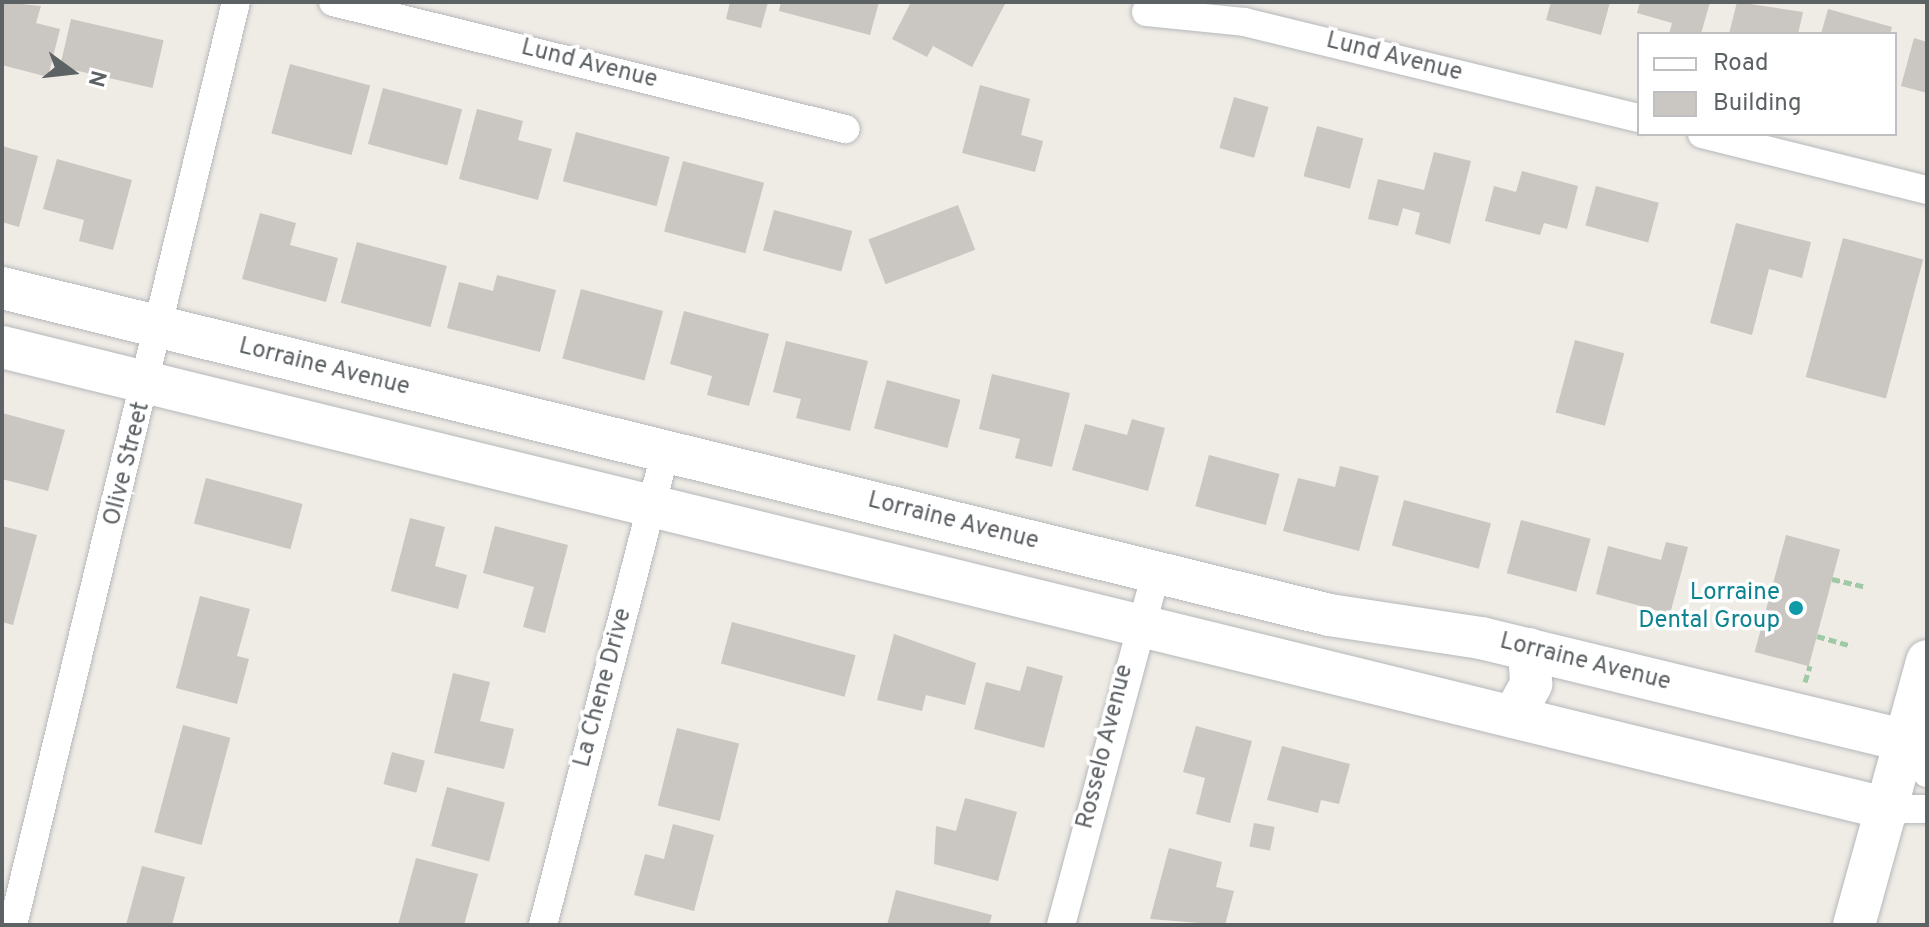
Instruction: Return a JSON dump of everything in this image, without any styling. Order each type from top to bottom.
[{"type":"street","name":"Olive Street","points":[[13,925],[148,384],[236,2]]},
{"type":"street","name":"Lund Avenue","points":[[333,2],[845,129]]},
{"type":"street","name":"Lund Avenue","points":[[1146,12],[1244,22],[1637,118]]},
{"type":"street","points":[[1710,136],[1927,190]]},
{"type":"street","name":"Lorraine Avenue","points":[[2,288],[1364,623],[1529,649],[1917,757]]},
{"type":"street","points":[[2,347],[1513,717],[1908,809]]},
{"type":"street","name":"La Chene Drive","points":[[543,925],[665,452]]},
{"type":"street","name":"Rosselo Avenue","points":[[1061,925],[1130,650],[1143,627],[1156,572]]},
{"type":"street","points":[[1513,717],[1531,684],[1529,649]]},
{"type":"street","points":[[1854,925],[1908,809],[1927,661]]},
{"type":"path","points":[[1832,579],[1866,587]]},
{"type":"path","points":[[1817,636],[1852,646]]},
{"type":"building","points":[[2,2],[41,6],[36,23],[60,29],[48,77],[2,65]]},
{"type":"building","points":[[730,2],[768,2],[761,28],[726,19]]},
{"type":"building","points":[[781,2],[879,2],[870,35],[779,11]]},
{"type":"building","points":[[911,2],[1006,2],[972,67],[933,46],[927,57],[892,39]]},
{"type":"building","points":[[1551,2],[1610,2],[1601,35],[1546,20]]},
{"type":"building","points":[[1640,2],[1710,2],[1702,32],[1670,32],[1672,23],[1637,13]]},
{"type":"building","points":[[1737,2],[1803,12],[1798,32],[1730,32]]},
{"type":"building","points":[[1828,9],[1892,27],[1891,32],[1822,32]]},
{"type":"building","points":[[71,19],[164,40],[153,88],[60,67]]},
{"type":"building","points":[[1914,38],[1927,42],[1927,93],[1901,86]]},
{"type":"building","points":[[290,64],[370,85],[352,155],[271,134]]},
{"type":"building","points":[[980,85],[1030,99],[1021,135],[1043,141],[1035,172],[962,153]]},
{"type":"building","points":[[383,88],[462,109],[447,165],[368,144]]},
{"type":"building","points":[[1234,97],[1269,107],[1254,158],[1219,148]]},
{"type":"building","points":[[477,109],[523,121],[518,140],[552,149],[538,200],[459,179]]},
{"type":"building","points":[[1317,126],[1363,138],[1350,189],[1304,176]]},
{"type":"building","points":[[576,132],[670,157],[656,206],[563,181]]},
{"type":"building","points":[[2,146],[38,156],[19,227],[2,222]]},
{"type":"building","points":[[1434,152],[1471,161],[1450,244],[1415,234],[1420,213],[1403,208],[1398,226],[1368,219],[1378,179],[1424,190]]},
{"type":"building","points":[[57,159],[132,180],[113,250],[79,241],[84,220],[43,209]]},
{"type":"building","points":[[683,161],[764,183],[745,253],[664,232]]},
{"type":"building","points":[[1522,171],[1578,186],[1567,229],[1544,223],[1540,235],[1485,221],[1494,186],[1516,192]]},
{"type":"building","points":[[1596,186],[1659,203],[1648,242],[1585,226]]},
{"type":"building","points":[[958,205],[975,250],[886,284],[868,239]]},
{"type":"building","points":[[774,210],[852,231],[841,272],[763,251]]},
{"type":"building","points":[[260,213],[296,223],[290,245],[338,258],[326,302],[242,279]]},
{"type":"building","points":[[1736,223],[1811,242],[1802,278],[1769,269],[1752,335],[1710,323]]},
{"type":"building","points":[[1843,238],[1923,259],[1886,399],[1806,377]]},
{"type":"building","points":[[357,242],[447,266],[431,327],[341,303]]},
{"type":"building","points":[[497,275],[556,290],[540,352],[447,328],[459,282],[493,291]]},
{"type":"building","points":[[581,289],[663,311],[644,381],[562,359]]},
{"type":"building","points":[[684,311],[769,334],[749,406],[707,395],[712,376],[670,364]]},
{"type":"building","points":[[1575,340],[1624,353],[1605,426],[1556,412]]},
{"type":"building","points":[[786,341],[868,361],[850,431],[796,418],[801,399],[773,392]]},
{"type":"building","points":[[992,374],[1070,393],[1052,467],[1015,458],[1020,439],[979,429]]},
{"type":"building","points":[[887,380],[960,400],[947,448],[874,428]]},
{"type":"building","points":[[2,413],[65,430],[48,491],[2,479]]},
{"type":"building","points":[[1132,419],[1165,428],[1148,491],[1072,470],[1085,424],[1127,435]]},
{"type":"building","points":[[1209,455],[1280,474],[1266,525],[1195,506]]},
{"type":"building","points":[[1340,466],[1379,476],[1359,551],[1283,531],[1298,478],[1335,487]]},
{"type":"building","points":[[206,478],[303,504],[290,549],[194,523]]},
{"type":"building","points":[[1404,500],[1491,523],[1479,569],[1392,545]]},
{"type":"building","points":[[410,518],[445,527],[435,566],[467,575],[458,609],[391,591]]},
{"type":"building","points":[[1521,520],[1591,539],[1576,592],[1507,573]]},
{"type":"building","points":[[2,526],[37,535],[13,625],[2,622]]},
{"type":"building","points":[[495,526],[568,545],[545,633],[523,627],[534,587],[483,573]]},
{"type":"building","name":"Lorraine Dental Group","points":[[1786,535],[1840,549],[1809,666],[1755,652]]},
{"type":"building","points":[[1666,542],[1688,547],[1670,614],[1596,594],[1608,546],[1661,560]]},
{"type":"building","points":[[200,596],[250,609],[237,656],[249,659],[237,704],[176,688]]},
{"type":"building","points":[[732,622],[856,655],[845,697],[721,664]]},
{"type":"building","points":[[894,634],[976,663],[965,705],[926,695],[922,711],[877,700]]},
{"type":"building","points":[[1027,666],[1063,676],[1044,748],[974,729],[986,682],[1020,691]]},
{"type":"building","points":[[453,673],[490,682],[480,721],[514,729],[504,769],[434,753]]},
{"type":"building","points":[[183,725],[230,738],[202,845],[154,832]]},
{"type":"building","points":[[1196,726],[1252,741],[1230,823],[1196,814],[1205,778],[1183,772]]},
{"type":"building","points":[[677,728],[739,743],[720,821],[658,806]]},
{"type":"building","points":[[1282,746],[1350,764],[1339,804],[1321,800],[1318,813],[1267,800]]},
{"type":"building","points":[[392,752],[425,761],[416,793],[383,784]]},
{"type":"building","points":[[447,787],[505,803],[489,861],[431,846]]},
{"type":"building","points":[[965,798],[1017,812],[998,881],[934,864],[936,826],[956,831]]},
{"type":"building","points":[[1254,823],[1275,827],[1270,851],[1249,847]]},
{"type":"building","points":[[673,824],[714,835],[694,911],[634,895],[645,854],[664,859]]},
{"type":"building","points":[[1169,848],[1222,862],[1216,887],[1234,891],[1225,925],[1150,919]]},
{"type":"building","points":[[416,858],[478,874],[464,925],[398,925]]},
{"type":"building","points":[[142,866],[185,877],[172,925],[126,925]]},
{"type":"building","points":[[896,890],[992,915],[989,925],[887,925]]},
{"type":"place","name":"Lorraine Dental Group","points":[[1796,608]]}]
